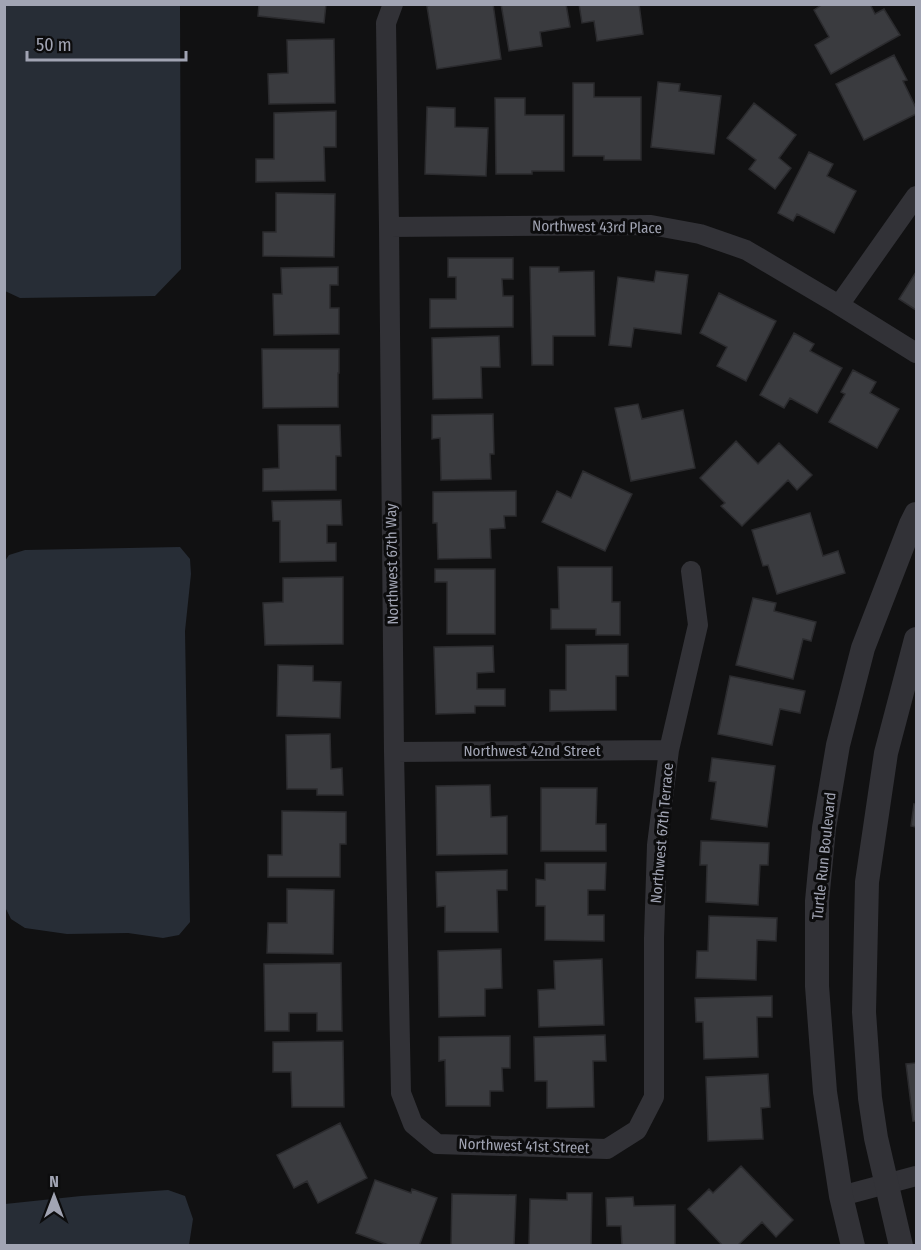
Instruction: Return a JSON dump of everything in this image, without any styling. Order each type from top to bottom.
[{"type":"street","name":"Northwest 67th Way","points":[[393,4],[386,23],[394,752],[401,1093],[413,1124]]},
{"type":"street","points":[[839,304],[916,196]]},
{"type":"street","name":"Northwest 43rd Place","points":[[389,227],[651,225],[700,234],[746,250],[916,352]]},
{"type":"street","name":"Turtle Run Boulevard","points":[[853,1245],[841,1196],[825,1092],[817,986],[817,901],[824,828],[838,746],[862,648],[916,514]]},
{"type":"street","name":"Northwest 67th Terrace","points":[[637,1130],[654,1096],[654,938],[657,845],[669,750],[698,625],[691,571]]},
{"type":"street","points":[[901,1245],[876,1138],[870,1098],[864,1012],[867,882],[886,753],[916,639]]},
{"type":"street","name":"Northwest 42nd Street","points":[[394,752],[669,750]]},
{"type":"street","name":"Northwest 41st Street","points":[[413,1124],[436,1144],[606,1149],[637,1130]]},
{"type":"street","points":[[841,1196],[916,1176]]},
{"type":"shaded area","points":[[5,4],[180,5],[181,269],[155,296],[20,298],[5,291]]},
{"type":"shaded area","points":[[180,547],[190,559],[191,574],[185,631],[190,922],[179,935],[163,938],[128,933],[67,934],[25,928],[11,919],[5,907],[5,561],[9,555],[25,550]]},
{"type":"shaded area","points":[[168,1190],[185,1196],[193,1219],[189,1245],[5,1245],[5,1204]]},
{"type":"building","points":[[259,4],[326,4],[324,23],[258,16]]},
{"type":"building","points":[[493,4],[501,59],[437,69],[427,6]]},
{"type":"building","points":[[501,4],[566,4],[570,27],[540,32],[542,46],[509,51]]},
{"type":"building","points":[[579,4],[639,4],[643,34],[597,41],[594,21],[582,23]]},
{"type":"building","points":[[823,4],[870,4],[875,14],[884,9],[900,35],[831,74],[815,45],[829,37],[814,10]]},
{"type":"building","points":[[334,39],[335,103],[269,104],[268,74],[288,73],[287,40]]},
{"type":"building","points":[[894,55],[907,80],[903,81],[916,108],[916,114],[864,140],[836,84]]},
{"type":"building","points":[[658,82],[680,84],[679,91],[721,96],[714,154],[651,147]]},
{"type":"building","points":[[573,83],[594,83],[594,97],[641,97],[641,160],[604,160],[604,156],[573,156]]},
{"type":"building","points":[[495,98],[525,98],[525,115],[564,115],[564,171],[496,174]]},
{"type":"building","points":[[754,103],[796,135],[779,158],[791,168],[775,189],[749,169],[756,160],[727,138]]},
{"type":"building","points":[[427,107],[455,108],[455,127],[488,128],[486,176],[425,174]]},
{"type":"building","points":[[336,111],[336,147],[324,147],[325,181],[256,182],[256,159],[274,159],[274,113]]},
{"type":"building","points":[[809,152],[833,164],[827,176],[856,191],[834,233],[797,214],[793,221],[778,213]]},
{"type":"building","points":[[276,193],[335,194],[334,257],[263,256],[263,232],[276,232]]},
{"type":"building","points":[[448,258],[513,258],[513,279],[502,279],[503,296],[513,296],[513,327],[430,328],[430,299],[456,299],[456,277],[448,277]]},
{"type":"building","points":[[338,267],[338,285],[330,285],[330,308],[339,308],[339,334],[274,335],[273,294],[282,294],[281,268]]},
{"type":"building","points":[[530,267],[559,267],[559,272],[594,271],[595,336],[553,336],[553,365],[532,365]]},
{"type":"building","points":[[656,271],[688,275],[681,334],[634,328],[631,347],[609,345],[618,277],[654,282]]},
{"type":"building","points":[[916,272],[916,310],[899,299]]},
{"type":"building","points":[[719,293],[776,321],[746,381],[717,366],[727,347],[700,333]]},
{"type":"building","points":[[794,333],[814,344],[810,351],[842,368],[817,413],[790,398],[784,408],[760,395]]},
{"type":"building","points":[[499,336],[500,367],[481,367],[482,398],[433,399],[432,338]]},
{"type":"building","points":[[262,349],[339,349],[338,407],[263,408]]},
{"type":"building","points":[[853,370],[876,382],[870,393],[899,409],[877,448],[829,422],[845,394],[841,392]]},
{"type":"building","points":[[638,404],[642,419],[683,410],[695,468],[631,481],[615,408]]},
{"type":"building","points":[[493,414],[494,454],[490,454],[491,479],[441,480],[440,438],[432,439],[432,415]]},
{"type":"building","points":[[278,425],[340,425],[341,456],[336,456],[336,490],[263,491],[263,469],[279,468]]},
{"type":"building","points":[[736,441],[758,464],[779,443],[812,475],[797,490],[788,480],[742,526],[721,506],[725,503],[700,478]]},
{"type":"building","points":[[583,471],[632,494],[605,551],[542,522],[557,491],[571,498]]},
{"type":"building","points":[[516,491],[516,516],[504,516],[505,528],[490,529],[491,558],[438,559],[437,523],[433,523],[433,492]]},
{"type":"building","points":[[341,500],[342,525],[327,525],[327,543],[336,543],[336,561],[280,562],[280,521],[273,521],[272,501]]},
{"type":"building","points":[[810,513],[823,556],[838,551],[845,573],[777,594],[768,565],[763,566],[752,530]]},
{"type":"building","points":[[558,567],[612,567],[612,602],[620,602],[620,635],[596,635],[596,629],[551,629],[551,609],[559,609]]},
{"type":"building","points":[[435,569],[495,569],[495,634],[447,634],[447,582],[435,582]]},
{"type":"building","points":[[343,577],[343,644],[265,645],[263,603],[283,602],[283,578]]},
{"type":"building","points":[[753,598],[776,603],[774,611],[816,622],[811,641],[803,639],[793,679],[736,665]]},
{"type":"building","points":[[628,644],[628,676],[616,676],[616,710],[550,711],[550,690],[566,690],[566,645]]},
{"type":"building","points":[[493,646],[494,672],[477,673],[477,689],[505,689],[505,706],[475,706],[475,713],[436,714],[434,647]]},
{"type":"building","points":[[278,665],[313,666],[313,681],[341,682],[340,718],[277,716]]},
{"type":"building","points":[[730,676],[805,691],[800,713],[780,709],[772,745],[718,734]]},
{"type":"building","points":[[330,734],[331,769],[342,768],[343,795],[317,795],[317,789],[287,789],[286,735]]},
{"type":"building","points":[[712,758],[775,766],[767,827],[711,819],[716,782],[709,781]]},
{"type":"building","points":[[490,785],[491,817],[507,816],[507,854],[437,855],[436,786]]},
{"type":"building","points":[[541,788],[597,788],[596,824],[606,824],[606,851],[541,851]]},
{"type":"building","points":[[914,804],[916,805],[916,827],[911,826]]},
{"type":"building","points":[[282,811],[346,812],[346,844],[340,844],[340,877],[268,877],[268,855],[282,855]]},
{"type":"building","points":[[701,841],[769,843],[768,865],[760,865],[758,905],[706,902],[707,865],[700,865]]},
{"type":"building","points":[[545,863],[606,863],[605,890],[588,890],[588,915],[604,915],[604,941],[545,940],[545,906],[536,906],[536,879],[545,880]]},
{"type":"building","points":[[507,870],[507,890],[497,890],[498,932],[445,932],[445,906],[437,907],[436,872]]},
{"type":"building","points":[[287,889],[334,890],[333,954],[267,953],[268,923],[287,923]]},
{"type":"building","points":[[709,916],[777,918],[776,941],[757,940],[756,980],[696,978],[697,951],[708,951]]},
{"type":"building","points":[[501,949],[502,988],[485,989],[485,1016],[439,1017],[438,951]]},
{"type":"building","points":[[602,959],[604,1025],[539,1027],[538,990],[555,989],[554,961]]},
{"type":"building","points":[[341,963],[342,1031],[317,1031],[317,1013],[289,1013],[289,1031],[265,1031],[264,964]]},
{"type":"building","points":[[772,996],[772,1017],[757,1017],[758,1057],[704,1059],[703,1022],[696,1022],[695,998]]},
{"type":"building","points":[[605,1035],[606,1061],[593,1061],[594,1107],[547,1108],[547,1081],[535,1081],[534,1037]]},
{"type":"building","points":[[510,1036],[510,1068],[502,1068],[503,1091],[490,1091],[490,1106],[446,1106],[445,1060],[439,1061],[439,1037]]},
{"type":"building","points":[[343,1041],[344,1107],[292,1107],[291,1072],[273,1072],[273,1042]]},
{"type":"building","points":[[916,1063],[916,1121],[913,1121],[906,1064]]},
{"type":"building","points":[[768,1074],[770,1107],[761,1108],[763,1139],[708,1141],[706,1077]]},
{"type":"building","points":[[340,1123],[367,1178],[318,1203],[307,1181],[294,1188],[277,1155]]},
{"type":"building","points":[[741,1166],[793,1220],[776,1237],[762,1222],[737,1246],[723,1246],[688,1209],[709,1189],[713,1193]]},
{"type":"building","points":[[375,1180],[411,1193],[412,1189],[437,1198],[419,1246],[391,1246],[356,1233]]},
{"type":"building","points":[[567,1193],[592,1193],[591,1246],[529,1246],[530,1199],[567,1200]]},
{"type":"building","points":[[452,1194],[516,1195],[514,1246],[451,1246]]},
{"type":"building","points":[[633,1197],[634,1206],[675,1205],[675,1246],[622,1246],[621,1226],[607,1226],[606,1198]]}]
